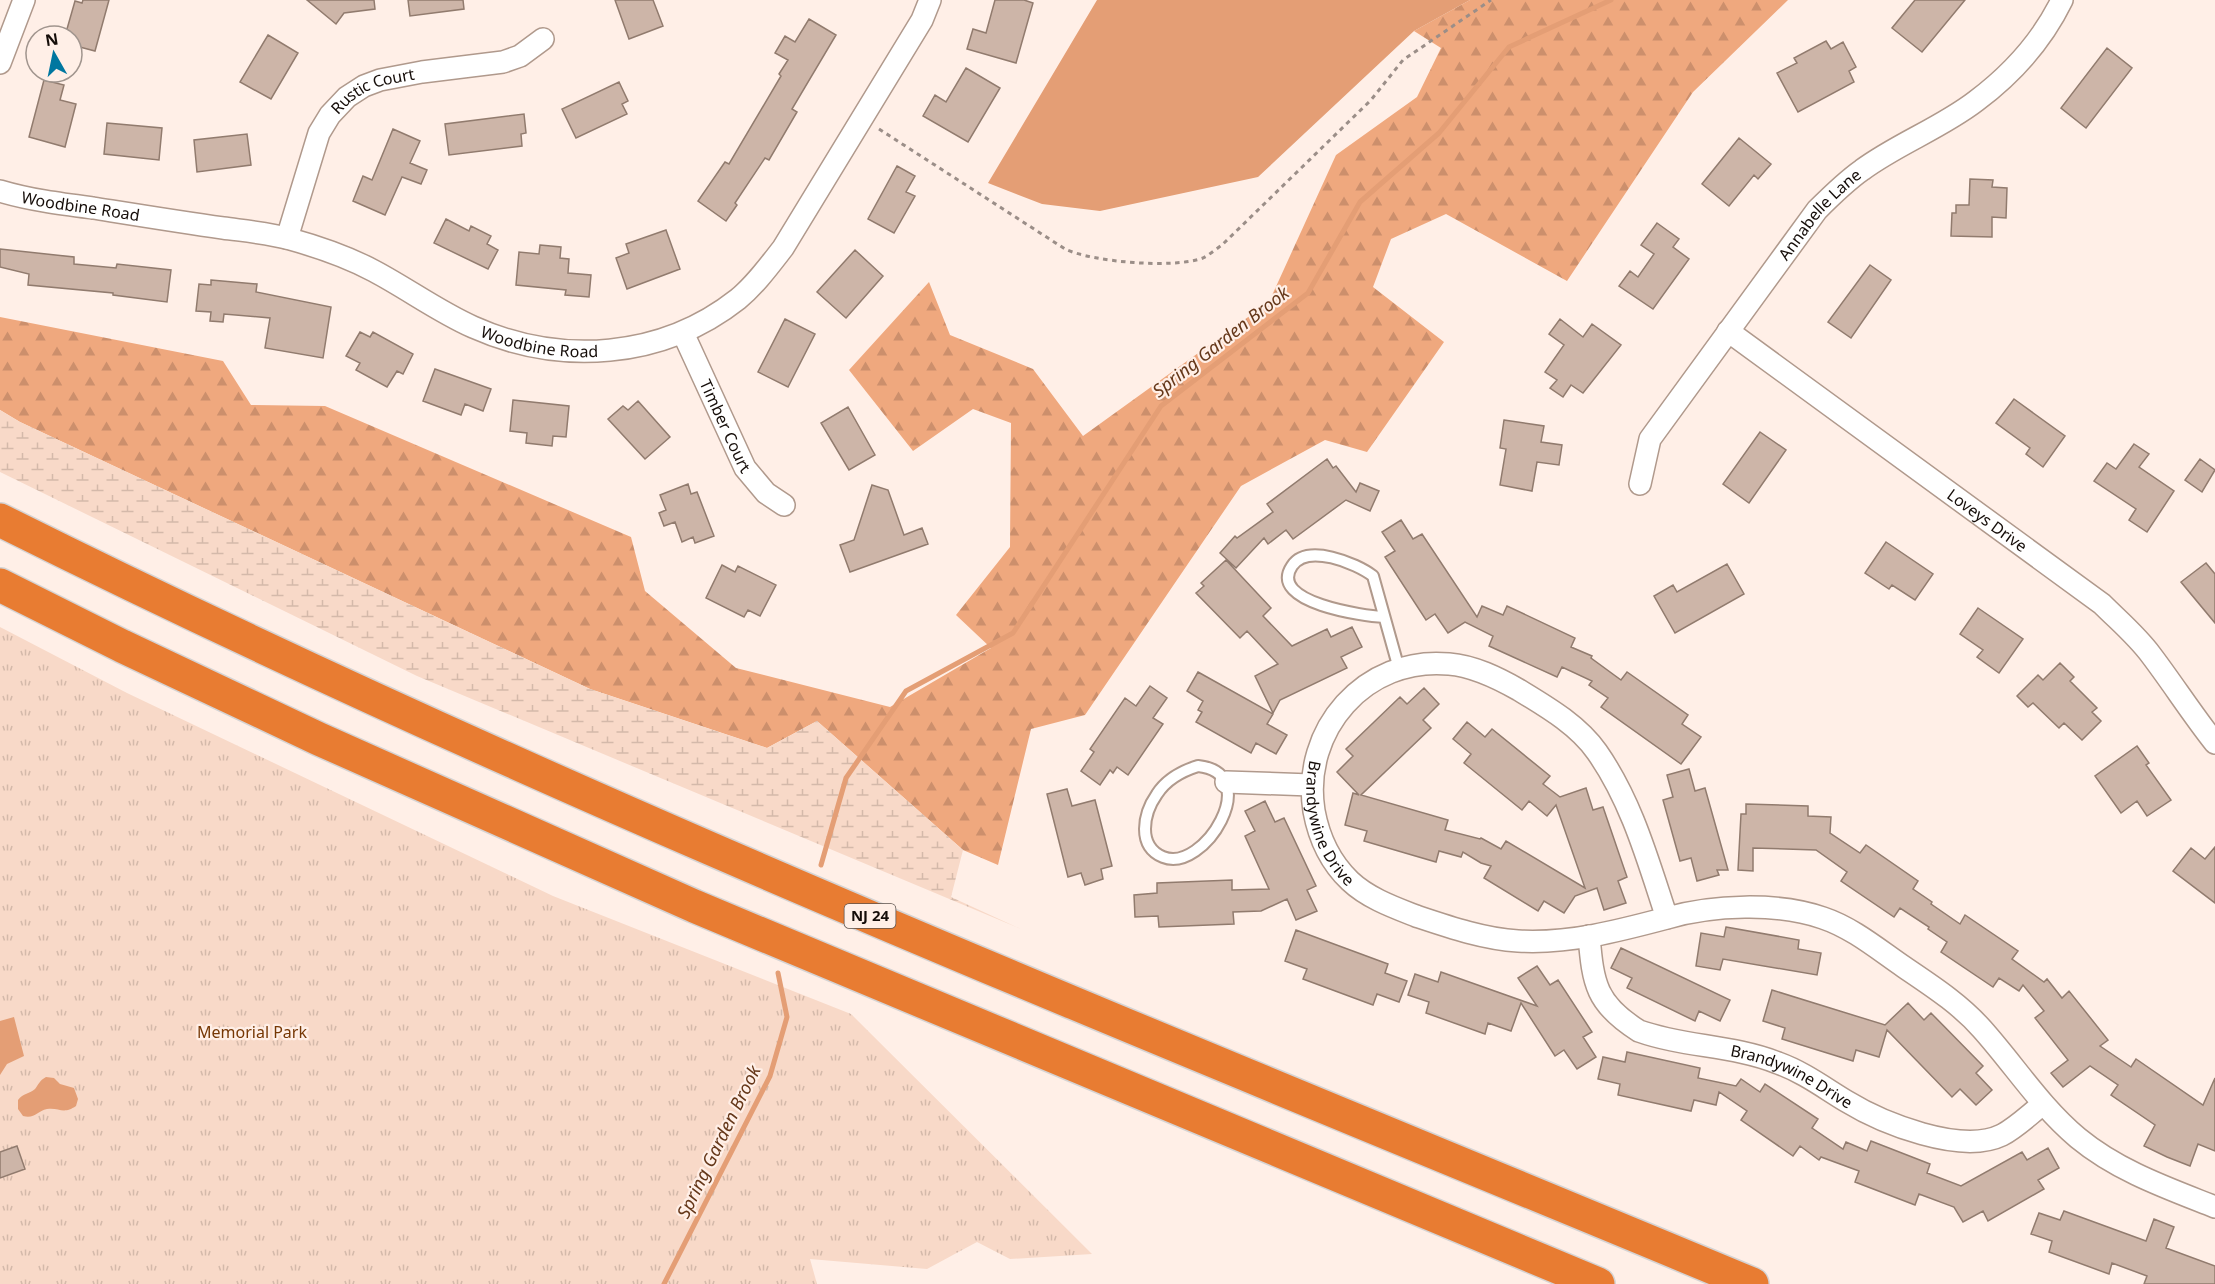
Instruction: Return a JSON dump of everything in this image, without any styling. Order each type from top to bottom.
[{"type":"highway","name":"NJ 24","points":[[0,520],[345,687],[719,854],[1752,1284]]},
{"type":"highway","points":[[0,585],[122,646],[319,739],[628,877],[1598,1284]]},
{"type":"street","points":[[0,63],[24,0]]},
{"type":"street","name":"Woodbine Road","points":[[0,191],[60,203],[287,238],[333,252],[374,271],[471,326],[501,338],[533,347],[566,351],[595,352],[632,348],[683,333],[713,317],[739,298],[763,274],[783,248],[922,20],[930,0]]},
{"type":"street","name":"Annabelle Lane","points":[[1640,484],[1650,439],[1817,210],[1863,169],[1974,102],[2007,76],[2031,49],[2053,18],[2062,0]]},
{"type":"street","name":"Rustic Court","points":[[287,238],[320,133],[330,115],[347,97],[364,86],[380,80],[422,72],[504,62],[520,56],[543,39]]},
{"type":"street","name":"Loveys Drive","points":[[1728,331],[2102,604],[2151,655],[2191,713],[2215,742]]},
{"type":"street","name":"Timber Court","points":[[683,333],[745,468],[766,493],[784,505]]},
{"type":"street","name":"Brandywine Drive","points":[[1667,918],[1637,828],[1596,750],[1576,729],[1533,699],[1503,682],[1473,669],[1449,664],[1420,664],[1400,669],[1377,678],[1357,692],[1340,710],[1326,731],[1314,762],[1311,785],[1317,826],[1326,849],[1337,867],[1367,894],[1411,914],[1483,936],[1516,941],[1549,942],[1588,936],[1717,909],[1787,910],[1823,918],[1849,930],[1959,1006],[1982,1029],[2043,1104],[2079,1138],[2113,1162],[2145,1180],[2215,1207]]},
{"type":"street","points":[[1226,782],[1311,785]]},
{"type":"street","name":"Brandywine Drive","points":[[1588,936],[1592,976],[1598,992],[1625,1022],[1649,1035],[1741,1051],[1776,1062],[1804,1074],[1846,1102],[1876,1116],[1939,1139],[1963,1142],[1986,1140],[2002,1135],[2043,1104]]},
{"type":"lane","points":[[1384,617],[1364,616],[1314,604],[1292,588],[1289,581],[1292,565],[1298,560],[1313,557],[1334,557],[1353,563],[1372,576],[1400,669]]},
{"type":"lane","points":[[1198,766],[1217,772],[1226,782],[1227,797],[1224,813],[1217,828],[1204,844],[1187,855],[1175,859],[1161,856],[1150,848],[1145,837],[1144,824],[1157,794],[1168,782],[1186,770],[1198,766]]},
{"type":"path","points":[[862,118],[1079,256],[1127,261],[1176,262],[1203,258],[1222,245],[1371,100],[1403,60],[1491,0]]},
{"type":"green space","points":[[1470,0],[1788,0],[1693,92],[1567,281],[1446,214],[1391,239],[1373,287],[1444,342],[1367,452],[1325,440],[1241,486],[1085,715],[1031,729],[998,865],[963,850],[817,721],[767,748],[590,689],[20,422],[0,410],[0,317],[223,361],[251,405],[325,406],[631,537],[645,591],[736,668],[890,707],[991,648],[956,615],[1010,547],[1011,423],[973,409],[913,451],[849,370],[929,282],[950,335],[1033,369],[1083,436],[1269,302],[1336,155],[1417,97],[1441,48],[1414,31]]},
{"type":"green space","points":[[0,410],[20,422],[590,689],[767,748],[817,721],[963,850],[951,897],[1021,929],[417,676],[0,472]]},
{"type":"green space","name":"Memorial Park","points":[[0,627],[127,693],[553,896],[851,1014],[1092,1254],[1010,1259],[977,1242],[927,1269],[810,1259],[817,1284],[0,1284]]},
{"type":"shaded area","points":[[1097,0],[1470,0],[1414,31],[1258,177],[1100,211],[1042,204],[988,183]]},
{"type":"shaded area","points":[[14,1017],[24,1056],[7,1064],[0,1075],[0,1021]]},
{"type":"shaded area","points":[[46,1077],[54,1078],[60,1084],[74,1088],[78,1099],[76,1106],[64,1110],[47,1109],[33,1116],[23,1116],[18,1109],[18,1100],[33,1091]]},
{"type":"building","points":[[83,0],[109,0],[95,51],[84,48],[84,24],[68,24],[75,1],[82,3]]},
{"type":"building","points":[[307,0],[374,0],[375,9],[344,13],[336,24]]},
{"type":"building","points":[[408,0],[463,0],[464,9],[410,16]]},
{"type":"building","points":[[615,0],[653,0],[663,26],[629,39]]},
{"type":"building","points":[[995,0],[1024,0],[1033,3],[1016,63],[967,49],[973,29],[986,33]]},
{"type":"building","points":[[1915,0],[1965,0],[1922,52],[1892,28]]},
{"type":"building","points":[[809,19],[836,35],[792,109],[797,112],[769,160],[765,158],[735,203],[737,205],[726,221],[698,201],[725,162],[729,164],[781,76],[779,74],[788,60],[775,53],[785,36],[795,42]]},
{"type":"building","points":[[268,35],[298,53],[271,99],[240,82]]},
{"type":"building","points":[[1826,41],[1831,49],[1843,42],[1856,67],[1849,71],[1854,82],[1798,112],[1777,73],[1797,63],[1794,58]]},
{"type":"building","points":[[2107,48],[2132,68],[2086,128],[2061,108]]},
{"type":"building","points":[[966,68],[1000,88],[968,142],[923,116],[935,95],[946,102]]},
{"type":"building","points":[[619,82],[628,101],[622,104],[627,114],[576,138],[562,109]]},
{"type":"building","points":[[43,84],[64,85],[60,100],[76,104],[65,147],[29,137]]},
{"type":"building","points":[[524,114],[526,133],[521,134],[522,146],[449,155],[445,124]]},
{"type":"building","points":[[107,123],[162,128],[159,160],[104,154]]},
{"type":"building","points":[[393,129],[420,141],[410,163],[427,170],[421,184],[402,177],[385,215],[353,201],[363,176],[372,180]]},
{"type":"building","points":[[247,134],[251,165],[197,172],[194,140]]},
{"type":"building","points":[[1739,138],[1771,164],[1758,179],[1754,175],[1729,206],[1702,184]]},
{"type":"building","points":[[897,166],[915,176],[906,192],[915,196],[894,233],[868,219]]},
{"type":"building","points":[[1970,179],[1993,180],[1992,187],[2007,188],[2006,218],[1992,217],[1992,237],[1951,236],[1952,213],[1956,213],[1956,205],[1969,205]]},
{"type":"building","points":[[446,219],[469,231],[471,226],[491,236],[487,244],[498,250],[488,269],[434,243]]},
{"type":"building","points":[[1657,223],[1679,239],[1673,247],[1689,259],[1653,309],[1619,286],[1630,271],[1638,277],[1654,254],[1641,245]]},
{"type":"building","points":[[666,230],[680,269],[627,289],[616,258],[629,253],[626,244]]},
{"type":"building","points":[[540,245],[561,247],[560,258],[569,259],[568,273],[591,275],[589,297],[565,295],[566,290],[516,285],[519,252],[539,254]]},
{"type":"building","points":[[0,249],[74,257],[74,264],[116,268],[117,264],[171,270],[167,302],[113,295],[113,293],[28,285],[29,274],[0,267]]},
{"type":"building","points":[[855,250],[883,276],[846,318],[817,292]]},
{"type":"building","points":[[1870,265],[1891,280],[1851,338],[1828,322]]},
{"type":"building","points":[[211,280],[257,284],[256,292],[331,307],[323,358],[265,348],[270,318],[224,314],[223,322],[210,321],[211,312],[196,311],[199,284],[211,285]]},
{"type":"building","points":[[785,319],[815,334],[788,387],[758,372]]},
{"type":"building","points":[[1560,319],[1583,337],[1592,324],[1621,345],[1583,393],[1571,385],[1563,397],[1550,388],[1557,380],[1545,372],[1564,345],[1549,334]]},
{"type":"building","points":[[360,332],[370,337],[373,332],[413,354],[403,374],[397,371],[387,387],[356,370],[360,363],[346,356]]},
{"type":"building","points":[[435,369],[491,389],[483,411],[465,404],[461,415],[423,401]]},
{"type":"building","points":[[2014,399],[2065,436],[2043,467],[2026,454],[2030,448],[1996,423]]},
{"type":"building","points":[[513,400],[569,406],[566,437],[553,436],[552,446],[526,443],[527,433],[510,431]]},
{"type":"building","points":[[638,401],[670,437],[645,459],[608,419],[623,406],[628,410]]},
{"type":"building","points":[[848,407],[875,455],[849,470],[821,423]]},
{"type":"building","points":[[1504,420],[1544,426],[1541,442],[1562,445],[1559,465],[1537,462],[1532,491],[1500,485],[1506,449],[1500,448]]},
{"type":"building","points":[[1760,432],[1786,450],[1749,503],[1723,484]]},
{"type":"building","points":[[2134,444],[2149,454],[2139,467],[2174,491],[2147,532],[2129,520],[2136,509],[2094,481],[2107,463],[2116,469]]},
{"type":"building","points":[[1327,459],[1333,468],[1336,466],[1356,492],[1360,483],[1379,491],[1370,511],[1346,500],[1293,539],[1286,530],[1268,544],[1264,538],[1236,568],[1220,553],[1235,536],[1237,538],[1273,512],[1267,504]]},
{"type":"building","points":[[2200,459],[2215,470],[2202,492],[2185,480]]},
{"type":"building","points":[[688,484],[691,494],[697,492],[714,536],[695,543],[693,537],[682,542],[675,522],[664,526],[659,513],[666,510],[660,495]]},
{"type":"building","points":[[872,485],[888,490],[904,535],[922,528],[928,544],[850,572],[840,545],[854,540]]},
{"type":"building","points":[[1401,520],[1413,539],[1422,534],[1477,617],[1482,606],[1503,615],[1507,606],[1575,638],[1571,647],[1592,656],[1591,658],[1621,680],[1627,672],[1688,715],[1682,724],[1701,737],[1681,764],[1601,707],[1608,698],[1589,685],[1592,681],[1562,667],[1557,677],[1489,646],[1493,636],[1465,622],[1448,633],[1435,614],[1426,620],[1385,557],[1395,551],[1382,532]]},
{"type":"building","points":[[1886,542],[1933,574],[1915,600],[1892,585],[1889,589],[1865,573]]},
{"type":"building","points":[[1226,560],[1271,608],[1263,616],[1292,646],[1327,629],[1331,637],[1352,627],[1362,647],[1341,657],[1347,668],[1280,700],[1273,713],[1255,676],[1278,664],[1247,631],[1240,638],[1196,593],[1204,586],[1201,583]]},
{"type":"building","points":[[2206,563],[2215,574],[2215,623],[2181,582]]},
{"type":"building","points":[[1727,564],[1744,594],[1675,633],[1654,596],[1673,585],[1677,592]]},
{"type":"building","points":[[722,565],[735,572],[738,566],[776,585],[760,616],[748,610],[744,617],[706,598]]},
{"type":"building","points":[[1978,608],[2023,639],[1999,673],[1977,657],[1983,650],[1960,634]]},
{"type":"building","points":[[2060,663],[2074,677],[2070,681],[2097,708],[2092,712],[2101,721],[2082,740],[2064,723],[2059,728],[2033,703],[2028,707],[2017,696],[2038,675],[2043,680]]},
{"type":"building","points":[[1198,672],[1273,714],[1267,724],[1287,735],[1276,754],[1256,743],[1251,753],[1196,722],[1202,712],[1198,710],[1203,701],[1187,691]]},
{"type":"building","points":[[1150,686],[1167,698],[1153,718],[1163,724],[1128,775],[1117,767],[1113,773],[1110,770],[1100,785],[1081,771],[1094,752],[1090,749],[1125,698],[1136,706]]},
{"type":"building","points":[[1424,688],[1439,704],[1423,720],[1431,728],[1361,795],[1448,820],[1445,830],[1481,838],[1501,849],[1506,841],[1585,888],[1556,805],[1547,816],[1529,801],[1522,810],[1464,763],[1471,754],[1453,739],[1467,722],[1485,737],[1492,729],[1550,776],[1543,784],[1560,797],[1586,788],[1593,810],[1603,807],[1627,877],[1618,881],[1626,903],[1604,910],[1597,888],[1575,896],[1564,913],[1544,901],[1538,911],[1484,878],[1491,866],[1463,852],[1461,857],[1439,851],[1436,862],[1364,841],[1367,831],[1345,825],[1353,793],[1359,795],[1337,772],[1353,756],[1346,749],[1400,697],[1407,704]]},
{"type":"building","points":[[2137,746],[2149,763],[2146,765],[2171,800],[2147,816],[2137,801],[2121,813],[2095,776]]},
{"type":"building","points":[[1689,769],[1695,791],[1705,788],[1728,870],[1717,870],[1719,875],[1697,881],[1691,858],[1680,861],[1663,800],[1673,797],[1667,775]]},
{"type":"building","points":[[1067,789],[1072,806],[1095,800],[1112,866],[1101,869],[1103,879],[1085,885],[1081,873],[1068,877],[1047,794]]},
{"type":"building","points":[[1265,801],[1275,822],[1284,818],[1316,886],[1307,890],[1317,911],[1296,920],[1287,899],[1261,911],[1233,912],[1234,924],[1159,927],[1158,916],[1135,917],[1134,895],[1157,893],[1157,883],[1232,880],[1232,890],[1269,889],[1245,836],[1255,831],[1245,811]]},
{"type":"building","points":[[1746,804],[1808,806],[1808,816],[1831,817],[1830,833],[1860,853],[1866,845],[1918,881],[1913,889],[1932,902],[1931,904],[1960,924],[1965,915],[2018,951],[2012,959],[2044,982],[2047,979],[2062,998],[2069,991],[2108,1040],[2100,1046],[2131,1067],[2136,1059],[2203,1105],[2215,1078],[2215,1151],[2198,1144],[2190,1166],[2144,1146],[2155,1125],[2111,1095],[2118,1085],[2090,1066],[2063,1087],[2051,1073],[2068,1060],[2035,1018],[2044,1011],[2023,985],[2019,991],[1999,978],[1993,987],[1941,952],[1947,942],[1928,929],[1929,927],[1900,908],[1894,917],[1841,881],[1847,872],[1816,850],[1753,848],[1753,871],[1738,870],[1741,814],[1746,814]]},
{"type":"building","points":[[2215,847],[2215,903],[2173,871],[2191,848],[2205,859]]},
{"type":"building","points":[[1726,927],[1799,940],[1798,949],[1821,953],[1817,975],[1723,959],[1720,970],[1696,966],[1701,933],[1724,937]]},
{"type":"building","points":[[1296,930],[1388,964],[1385,973],[1407,981],[1399,1002],[1377,994],[1373,1005],[1303,979],[1307,969],[1285,961]]},
{"type":"building","points":[[1621,948],[1730,1000],[1720,1021],[1699,1011],[1695,1021],[1627,988],[1632,978],[1611,968]]},
{"type":"building","points":[[1537,966],[1550,985],[1558,980],[1592,1032],[1583,1037],[1596,1057],[1577,1069],[1564,1050],[1555,1056],[1521,1003],[1511,1031],[1488,1023],[1485,1034],[1426,1013],[1429,1002],[1408,995],[1415,974],[1438,982],[1441,972],[1537,1006],[1518,978]]},
{"type":"building","points":[[1772,990],[1885,1025],[1908,1003],[1924,1020],[1931,1013],[1983,1066],[1976,1073],[1992,1090],[1976,1105],[1960,1089],[1952,1097],[1887,1030],[1879,1057],[1856,1050],[1853,1061],[1782,1039],[1785,1028],[1763,1021]]},
{"type":"building","points":[[1627,1052],[1700,1068],[1698,1078],[1736,1086],[1741,1079],[1760,1092],[1765,1084],[1818,1119],[1812,1128],[1843,1149],[1846,1142],[1867,1151],[1871,1141],[1930,1164],[1927,1173],[1961,1186],[2022,1152],[2027,1160],[2048,1148],[2059,1168],[2038,1180],[2044,1189],[1988,1221],[1983,1211],[1963,1222],[1954,1207],[1919,1194],[1915,1205],[1855,1182],[1859,1171],[1821,1157],[1819,1160],[1800,1146],[1793,1156],[1741,1120],[1747,1111],[1719,1092],[1716,1105],[1694,1100],[1691,1111],[1618,1095],[1620,1084],[1598,1079],[1603,1057],[1625,1062]]},
{"type":"building","points":[[17,1146],[25,1169],[0,1178],[0,1152]]},
{"type":"building","points":[[2064,1211],[2146,1241],[2154,1219],[2174,1227],[2166,1248],[2215,1266],[2215,1284],[2144,1284],[2147,1276],[2112,1263],[2109,1274],[2049,1252],[2052,1241],[2031,1234],[2039,1213],[2060,1220]]},
{"type":"waterway","name":"Spring Garden Brook","points":[[821,865],[846,778],[906,691],[1013,633],[1161,406],[1308,293],[1360,202],[1439,133],[1509,47],[1611,0]]},
{"type":"waterway","name":"Spring Garden Brook","points":[[664,1284],[770,1076],[787,1017],[778,973]]}]
